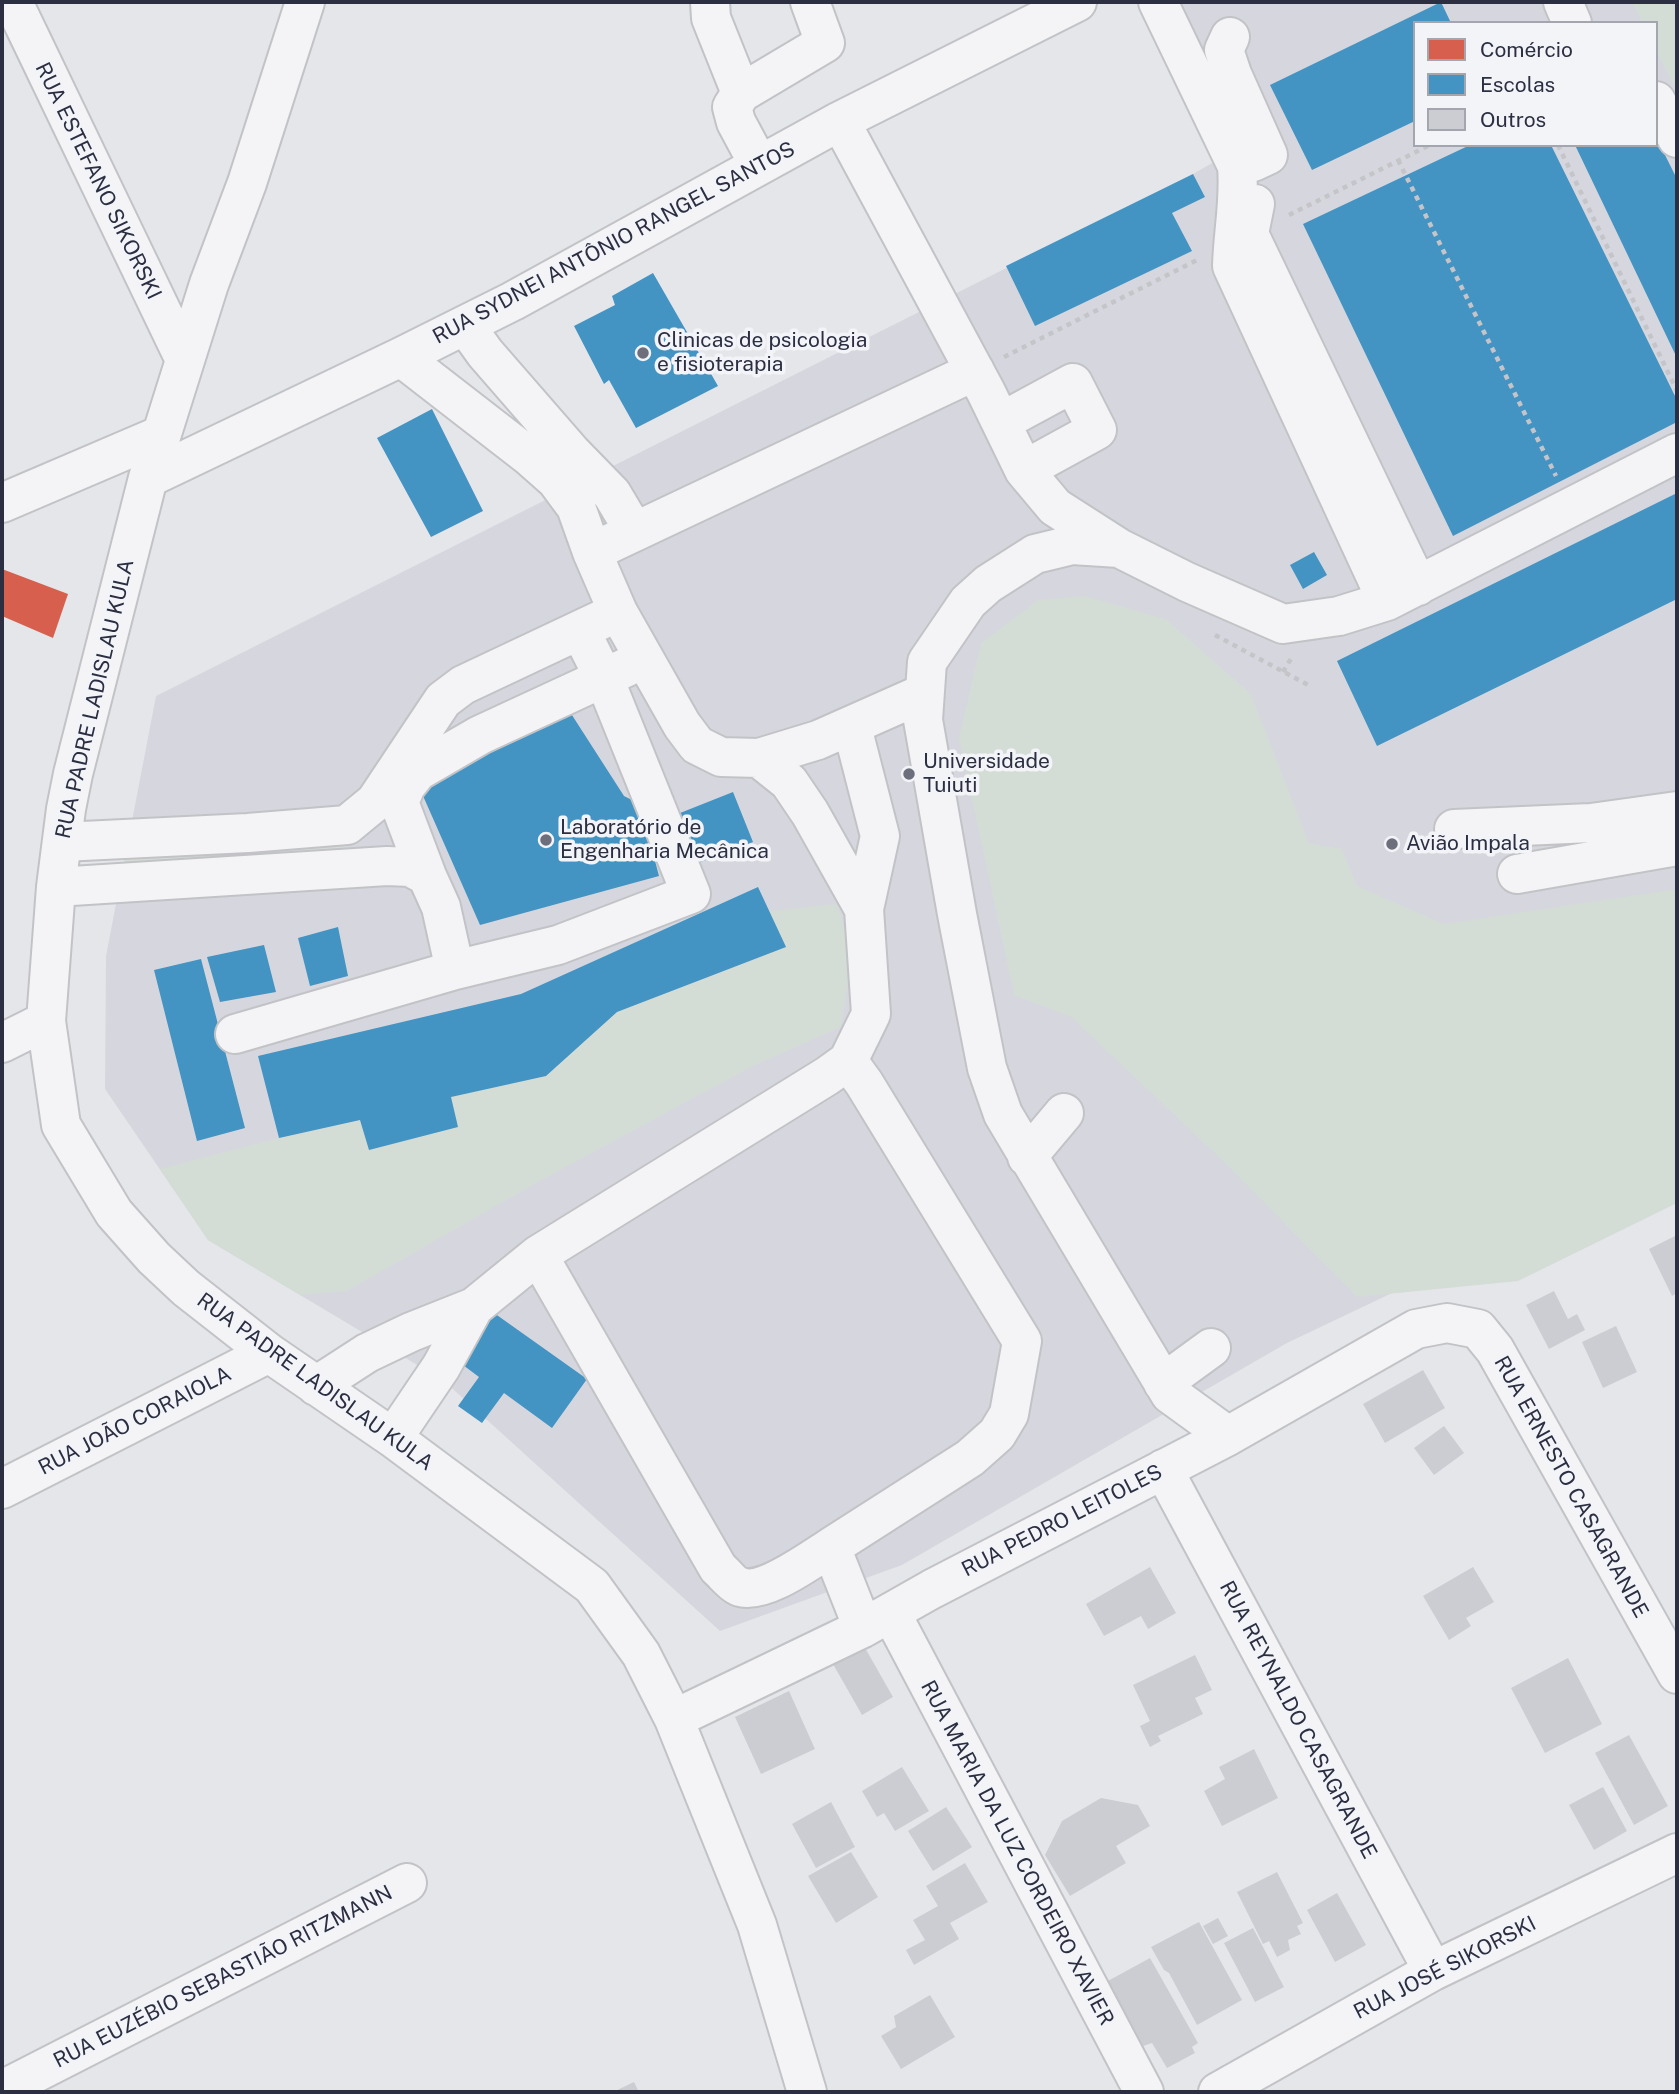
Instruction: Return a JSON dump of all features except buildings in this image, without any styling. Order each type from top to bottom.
[{"type":"street","name":"RUA ESTEFANO SIKORSKI","points":[[13,2],[185,360]]},
{"type":"street","name":"RUA PADRE LADISLAU KULA","points":[[305,2],[247,183],[209,284],[148,478],[74,774],[56,887],[46,1021],[61,1125],[114,1213],[154,1258],[186,1288],[269,1353],[393,1438],[592,1586],[642,1654],[674,1718],[757,1925],[807,2092]]},
{"type":"street","points":[[710,2],[711,18],[741,93]]},
{"type":"street","points":[[759,165],[736,122],[732,107],[741,93],[825,43],[810,2]]},
{"type":"street","name":"RUA SYDNEI ANTÔNIO RANGEL SANTOS","points":[[148,478],[465,325],[840,121],[1077,2]]},
{"type":"street","points":[[1563,2],[1571,21]]},
{"type":"street","points":[[1176,3],[1253,162],[1257,195],[1241,238]]},
{"type":"street","points":[[1176,3],[1237,166],[1241,238],[1403,593]]},
{"type":"street","points":[[1230,37],[1224,50],[1268,155],[1253,162]]},
{"type":"street","points":[[1658,105],[1677,138]]},
{"type":"street","points":[[840,121],[975,371],[1024,470],[1055,507],[1119,548],[1187,582],[1283,624],[1339,616],[1403,593],[1677,453]]},
{"type":"street","points":[[465,325],[485,353],[572,453],[612,494],[635,530]]},
{"type":"street","points":[[401,357],[556,480],[576,507],[618,612],[682,725],[697,745],[721,757],[760,758],[852,727],[924,693]]},
{"type":"street","points":[[592,552],[975,371]]},
{"type":"street","points":[[1001,422],[1073,383],[1097,430],[1024,470]]},
{"type":"street","points":[[2,503],[161,435]]},
{"type":"street","points":[[1119,548],[1072,545],[1035,554],[988,584],[968,602],[927,662],[923,720],[987,1068],[1003,1114],[1170,1394],[1227,1436]]},
{"type":"street","points":[[62,842],[347,825],[375,803],[443,701],[463,685],[618,612]]},
{"type":"street","points":[[235,1034],[455,970],[558,945],[691,894],[604,678],[580,631]]},
{"type":"street","points":[[360,868],[374,859],[385,845],[406,786],[418,771],[480,735],[644,658]]},
{"type":"street","points":[[316,1386],[367,1353],[474,1307],[538,1255],[848,1061],[871,1014],[864,909],[880,836],[852,727]]},
{"type":"street","points":[[760,758],[789,782],[810,813],[864,909]]},
{"type":"street","points":[[399,802],[441,907],[455,970]]},
{"type":"street","points":[[1454,829],[1591,823],[1677,811]]},
{"type":"street","points":[[1517,874],[1677,846]]},
{"type":"street","points":[[56,887],[360,868],[410,867],[427,876]]},
{"type":"street","points":[[2,1043],[46,1021]]},
{"type":"street","points":[[538,1255],[718,1568],[738,1586],[755,1589],[789,1573],[970,1458],[997,1434],[1009,1414],[1022,1341],[848,1061]]},
{"type":"street","points":[[1027,1157],[1064,1113]]},
{"type":"street","points":[[393,1438],[441,1367],[474,1307]]},
{"type":"street","name":"RUA PEDRO LEITOLES","points":[[674,1718],[877,1620],[932,1588],[1227,1436],[1416,1329],[1447,1323]]},
{"type":"street","name":"RUA ERNESTO CASAGRANDE","points":[[1447,1323],[1478,1329],[1495,1350],[1677,1674]]},
{"type":"street","points":[[1163,1383],[1211,1348]]},
{"type":"street","name":"RUA JOÃO CORAIOLA","points":[[2,1489],[269,1353]]},
{"type":"street","name":"RUA REYNALDO CASAGRANDE","points":[[1163,1469],[1433,1971]]},
{"type":"street","name":"RUA MARIA DA LUZ CORDEIRO XAVIER","points":[[831,1546],[877,1620],[1144,2092]]},
{"type":"street","name":"RUA JOSÉ SIKORSKI","points":[[1218,2092],[1433,1971],[1677,1853]]},
{"type":"street","name":"RUA EUZÉBIO SEBASTIÃO RITZMANN","points":[[2,2090],[407,1883]]},
{"type":"path","points":[[975,371],[1426,147]]},
{"type":"path","points":[[1559,147],[1677,391]]},
{"type":"path","points":[[1398,160],[1572,507]]},
{"type":"path","points":[[1204,629],[1310,686]]},
{"type":"shaded area","name":"Universidade Tuiuti","points":[[1150,2],[1677,2],[1677,1146],[1592,1198],[1287,1343],[902,1565],[720,1631],[444,1381],[208,1240],[105,1089],[106,956],[156,696],[1226,155]]},
{"type":"shaded area","points":[[1632,2],[1677,2],[1677,92],[1658,54],[1658,21],[1641,21]]},
{"type":"shaded area","points":[[1085,596],[1166,619],[1251,694],[1309,843],[1342,849],[1357,886],[1444,924],[1677,889],[1677,1203],[1518,1281],[1357,1297],[1224,1162],[1071,1017],[1014,995],[959,738],[981,643],[1038,600]]},
{"type":"shaded area","points":[[347,842],[350,850],[123,871],[126,851]]},
{"type":"shaded area","points":[[837,904],[853,955],[841,1027],[753,1066],[540,1181],[347,1291],[300,1295],[208,1240],[160,1169],[360,1120],[369,1150],[451,1097],[617,1012],[786,947],[769,911]]},
{"type":"place","name":"Clinicas de psicologia e fisioterapia","points":[[643,353]]},
{"type":"place","name":"Universidade Tuiuti","points":[[909,774]]},
{"type":"place","name":"Laboratório de Engenharia Mecânica","points":[[546,840]]},
{"type":"place","name":"Avião Impala","points":[[1392,844]]}]
